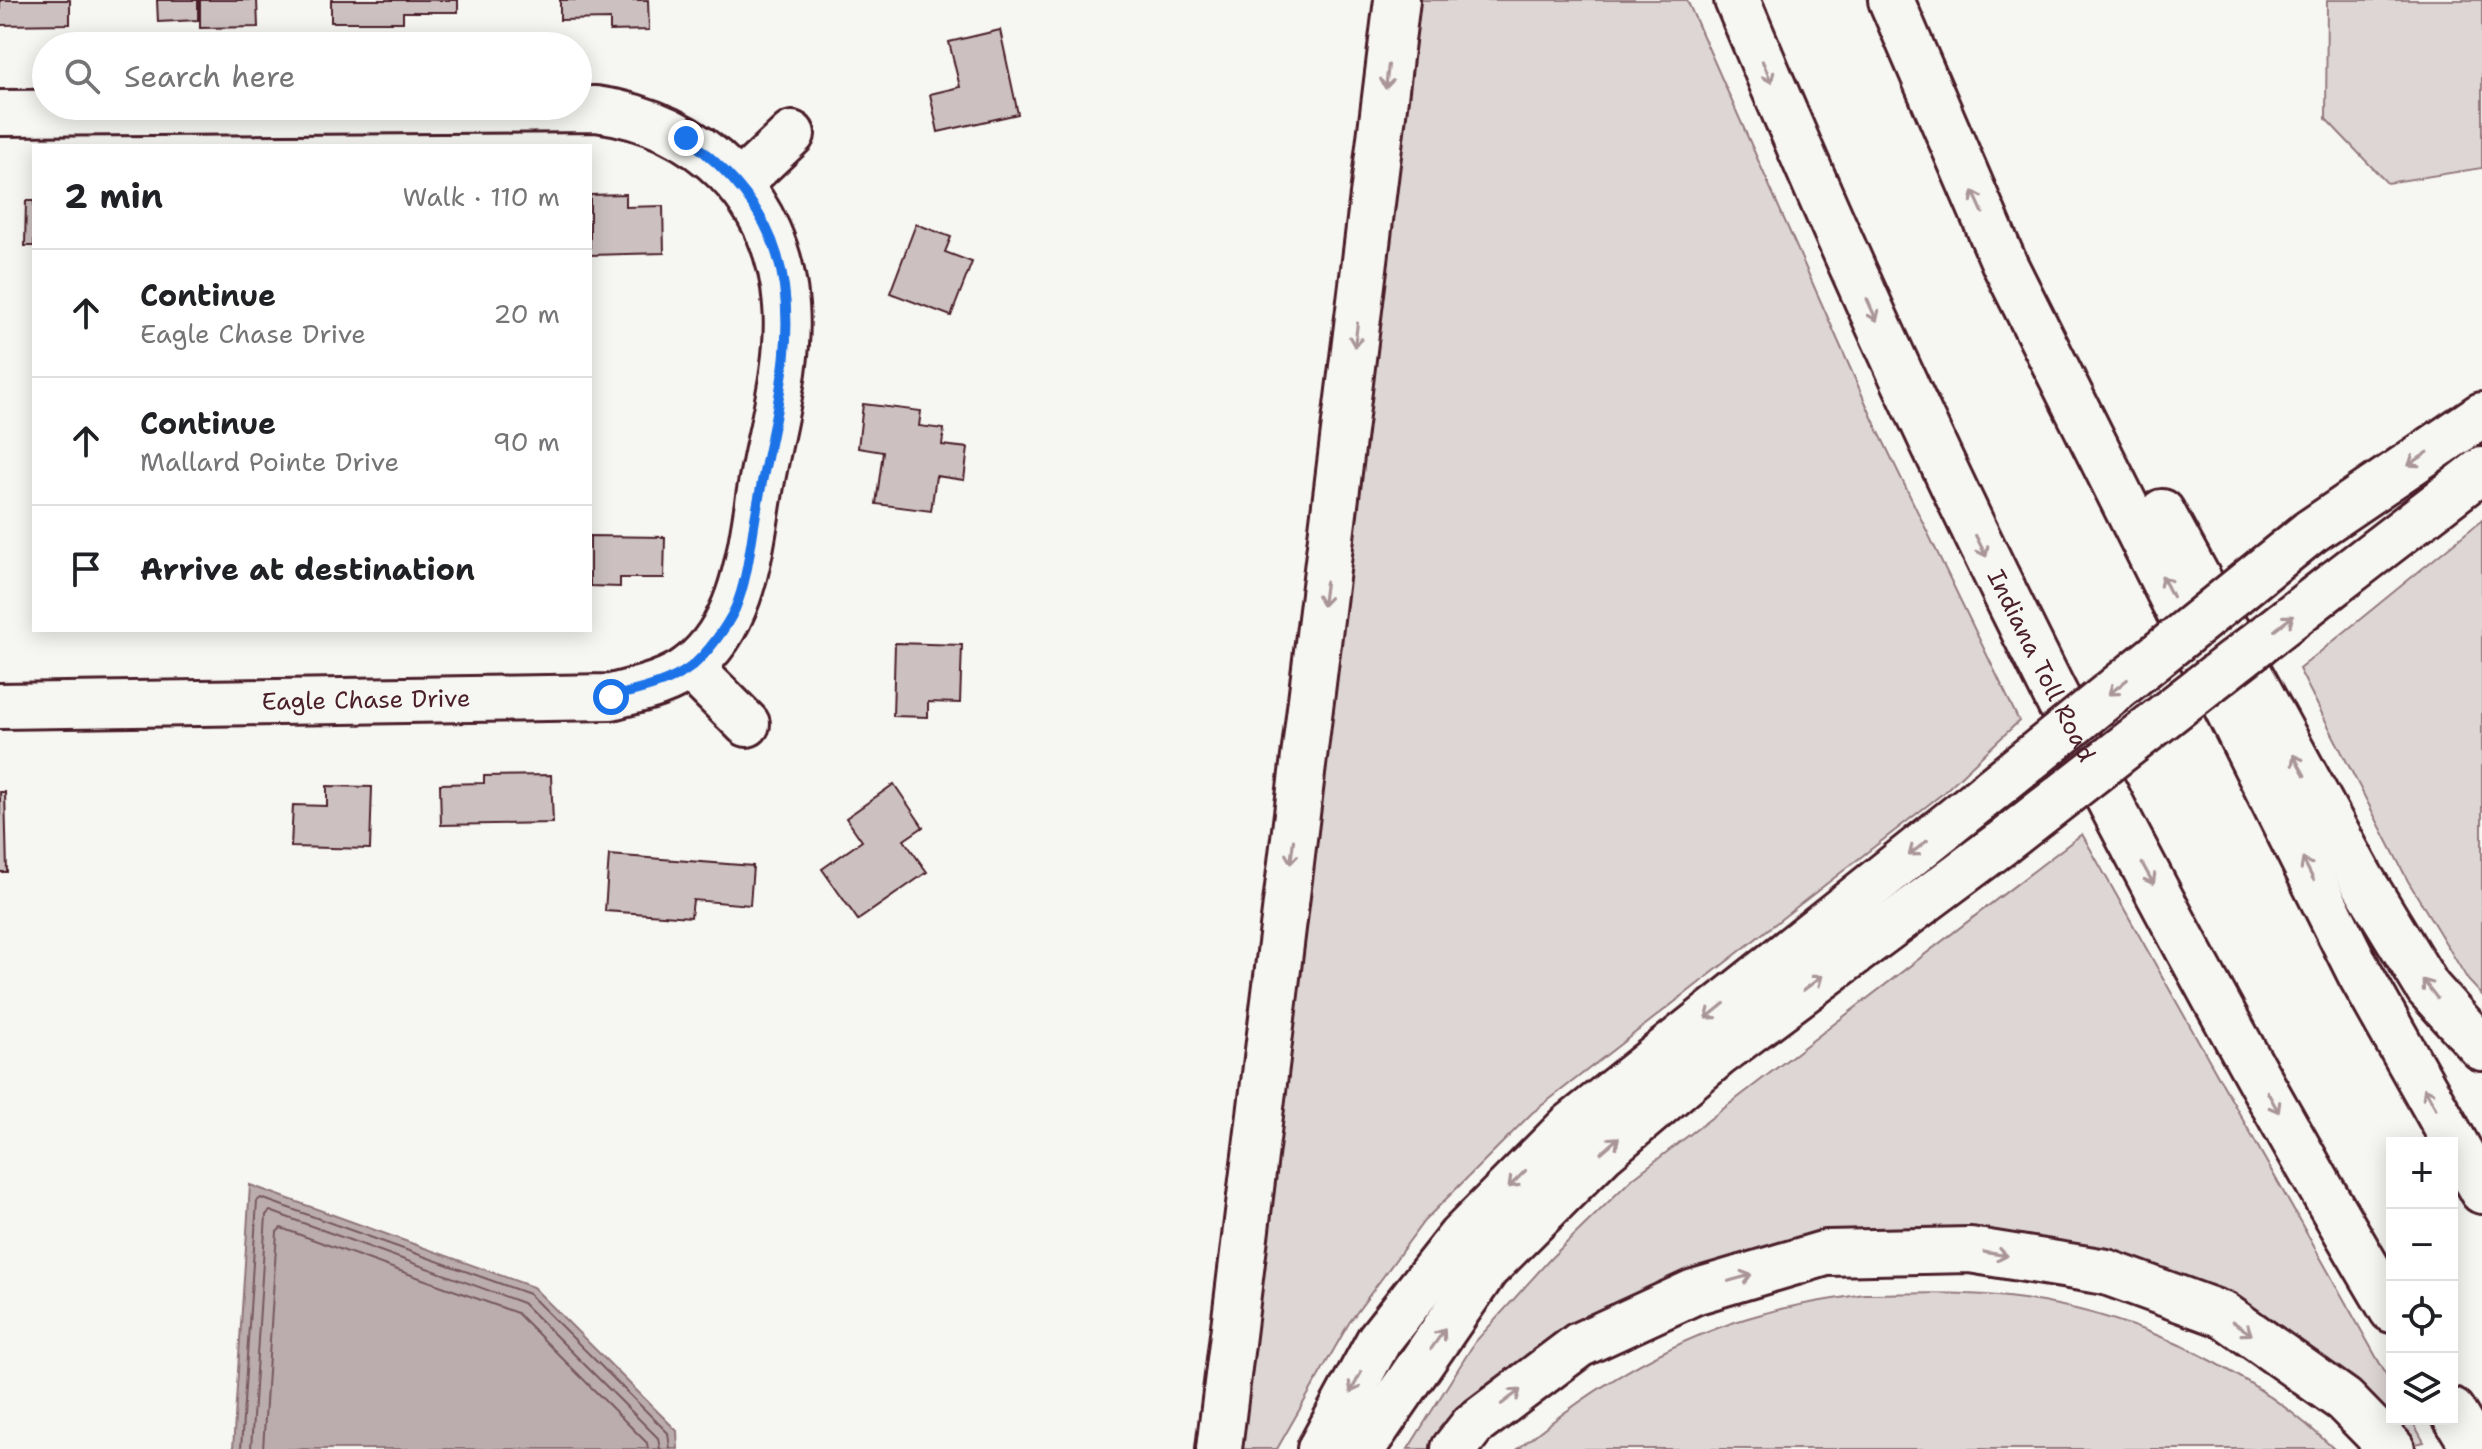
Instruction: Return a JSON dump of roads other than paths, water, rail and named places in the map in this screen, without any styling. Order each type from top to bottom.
[{"type":"main road","points":[[1219,1449],[1397,0]]},
{"type":"main road","name":"Indiana Toll Road","points":[[1737,0],[1942,466],[2104,791],[2319,1187],[2386,1300]]},
{"type":"main road","points":[[1891,0],[2005,265],[2360,974],[2482,1191]]},
{"type":"main road","points":[[592,109],[640,118],[686,138],[713,158],[739,184],[766,225],[778,257],[787,306],[782,362],[748,556],[735,609],[702,654],[747,724]]},
{"type":"main road","points":[[0,113],[32,113]]},
{"type":"main road","points":[[739,184],[792,134]]},
{"type":"main road","points":[[2005,265],[2136,465],[2354,864],[2428,988],[2482,1048]]},
{"type":"main road","points":[[1320,1449],[1379,1340],[1460,1237],[1569,1127],[2310,532],[2482,415]]},
{"type":"main road","points":[[1362,1449],[1486,1269],[1602,1153],[1719,1054],[2002,843],[2482,470]]},
{"type":"main road","name":"Eagle Chase Drive","points":[[0,706],[611,697],[654,686],[702,654]]},
{"type":"main road","points":[[1454,1449],[1473,1425],[1579,1345],[1694,1292],[1826,1253],[1970,1250],[2106,1272],[2224,1315],[2344,1400],[2392,1449]]},
{"type":"main road","points":[[2458,1421],[2475,1449]]},
{"type":"water","points":[[250,1185],[533,1287],[677,1431],[678,1449],[233,1449]]}]
